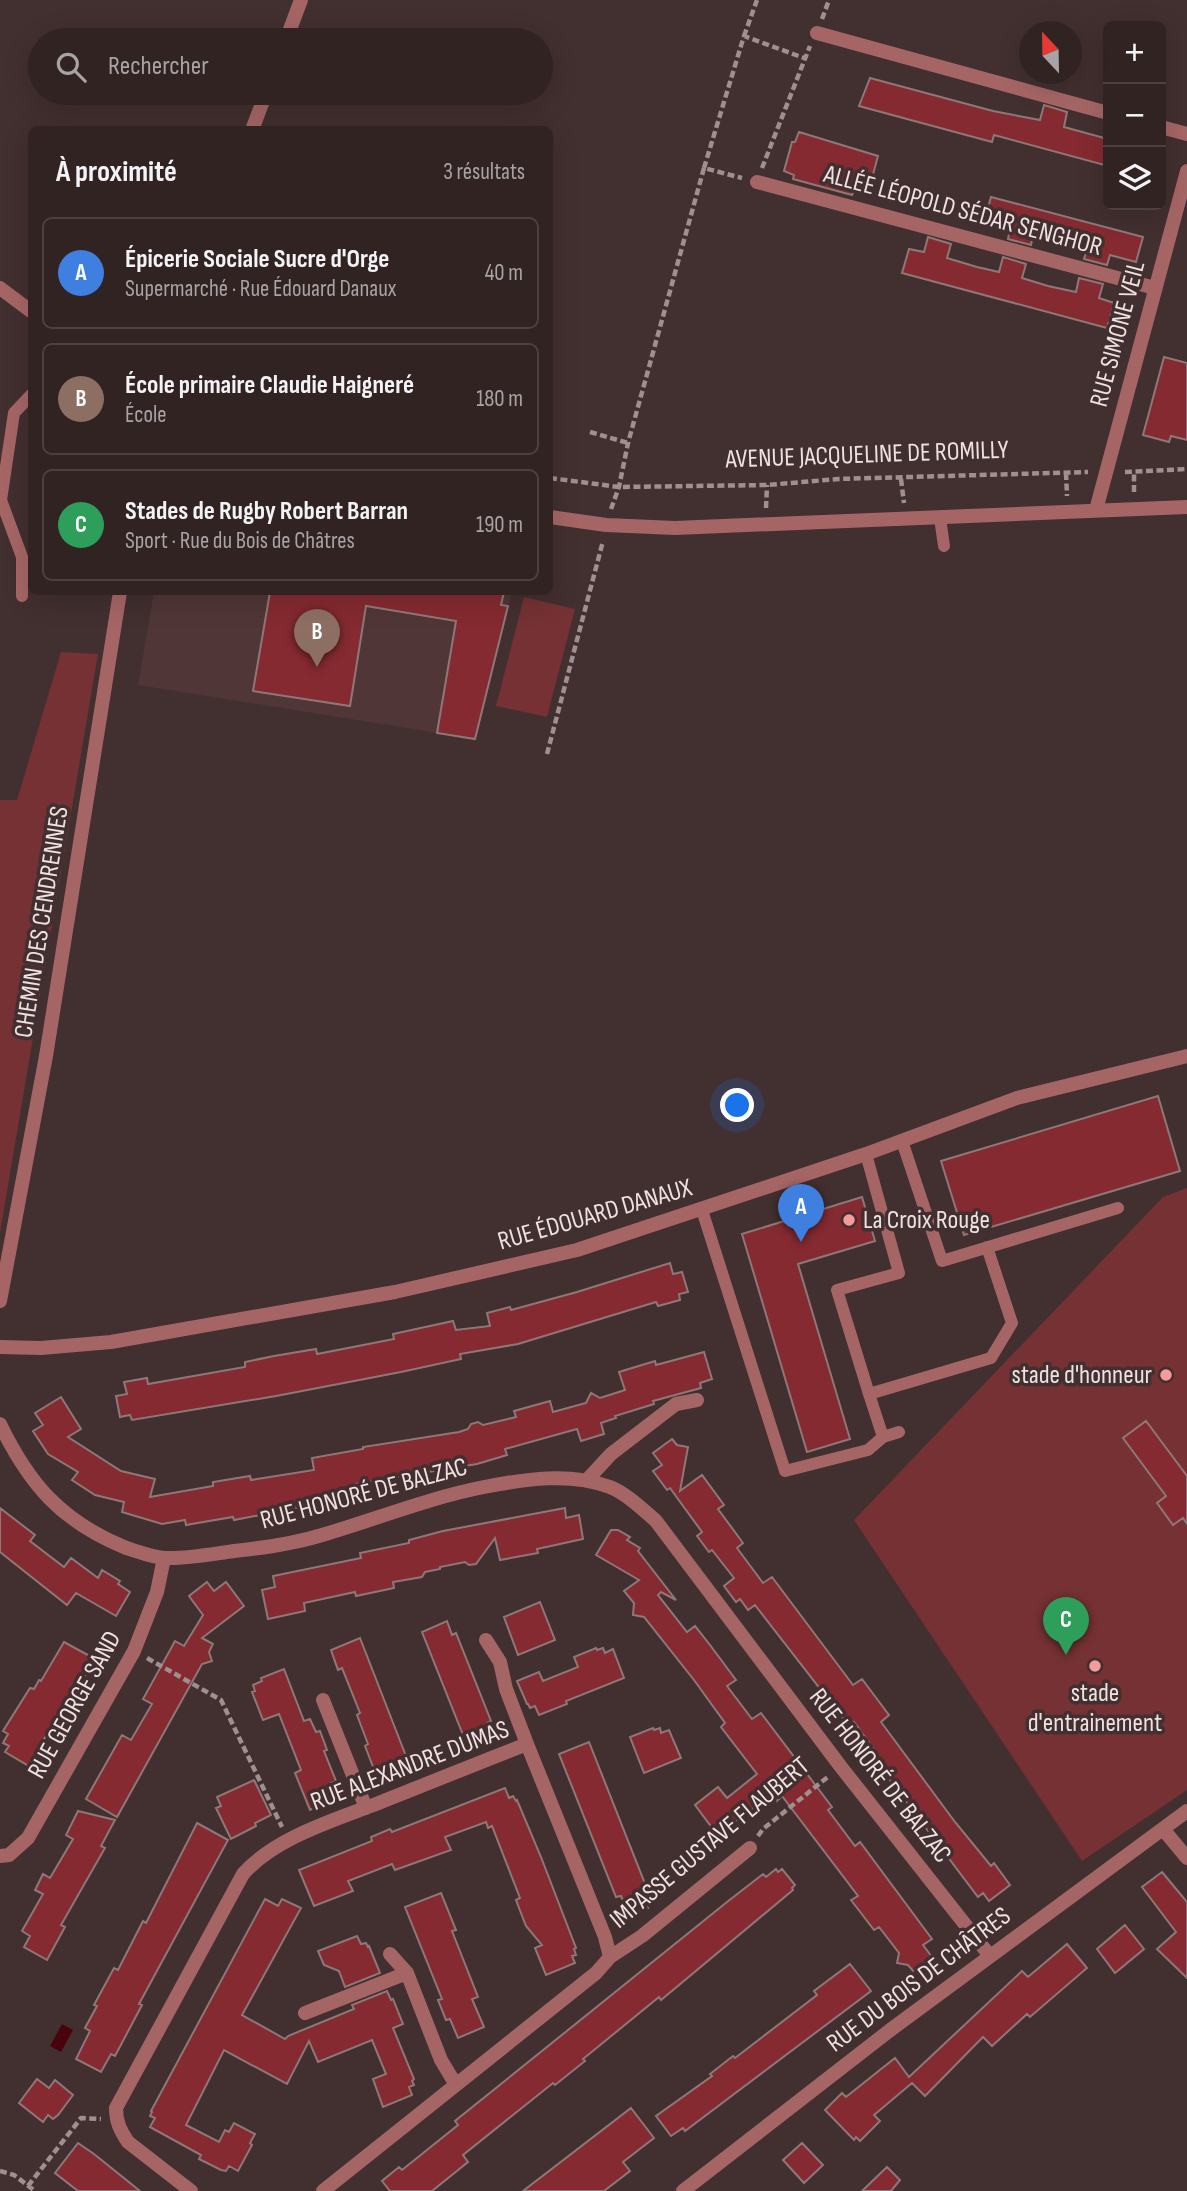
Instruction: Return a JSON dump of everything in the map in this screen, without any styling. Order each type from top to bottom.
[{"type":"street","points":[[290,28],[301,0]]},
{"type":"street","points":[[817,33],[1103,112]]},
{"type":"street","points":[[254,126],[261,105]]},
{"type":"street","points":[[1166,128],[1187,134]]},
{"type":"street","name":"RUE SIMONE VEIL","points":[[1096,510],[1187,171]]},
{"type":"street","name":"ALLÉE LÉOPOLD SÉDAR SENGHOR","points":[[757,182],[1156,288]]},
{"type":"street","points":[[0,288],[28,309]]},
{"type":"street","points":[[553,517],[606,525],[675,528],[1187,508]]},
{"type":"street","name":"CHEMIN DES CENDRENNES","points":[[0,1301],[46,1056],[120,595]]},
{"type":"street","name":"RUE ÉDOUARD DANAUX","points":[[0,1347],[41,1348],[111,1342],[395,1292],[577,1250],[866,1154],[1017,1098],[1187,1056]]},
{"type":"street","points":[[587,1480],[611,1454],[676,1404],[697,1400]]},
{"type":"street","name":"RUE HONORÉ DE BALZAC","points":[[0,1424],[26,1473],[47,1498],[102,1538],[164,1558],[275,1546],[321,1536],[414,1504],[498,1485],[543,1478],[587,1480],[612,1488],[656,1521],[841,1767],[990,1956]]},
{"type":"street","name":"RUE GEORGE SAND","points":[[0,1856],[9,1855],[28,1838],[134,1651],[157,1592],[164,1558]]},
{"type":"street","points":[[486,1640],[500,1662],[506,1689],[527,1744]]},
{"type":"street","points":[[323,1700],[366,1808]]},
{"type":"street","name":"RUE ALEXANDRE DUMAS","points":[[116,2120],[116,2108],[121,2096],[243,1874],[253,1862],[289,1840],[527,1744],[606,1937],[610,1957]]},
{"type":"street","name":"RUE DU BOIS DE CHÂTRES","points":[[683,2191],[889,2031],[1187,1811]]},
{"type":"street","points":[[1163,1829],[1187,1858]]},
{"type":"street","name":"IMPASSE GUSTAVE FLAUBERT","points":[[610,1957],[642,1936],[750,1848]]},
{"type":"street","points":[[390,1954],[407,1973],[441,2060],[456,2085]]},
{"type":"street","points":[[329,2189],[597,1973],[610,1957]]},
{"type":"street","points":[[305,2013],[407,1973]]},
{"type":"street","points":[[116,2120],[128,2142],[191,2191]]},
{"type":"lane","points":[[22,596],[22,556],[1,500],[14,413],[28,398]]},
{"type":"lane","points":[[940,518],[944,546]]},
{"type":"lane","points":[[902,1141],[942,1261],[1118,1208]]},
{"type":"lane","points":[[866,1154],[899,1273],[836,1290],[883,1437]]},
{"type":"lane","points":[[702,1210],[785,1471],[868,1450],[883,1437],[900,1432]]},
{"type":"lane","points":[[869,1394],[992,1357],[1012,1323],[988,1247]]},
{"type":"path","points":[[547,754],[606,525],[619,486],[628,443],[704,167],[757,0]]},
{"type":"path","points":[[704,167],[757,182],[804,58],[830,0]]},
{"type":"path","points":[[744,36],[804,58]]},
{"type":"path","points":[[590,432],[628,443]]},
{"type":"path","name":"AVENUE JACQUELINE DE ROMILLY","points":[[553,478],[619,486],[767,485],[838,479],[1187,469]]},
{"type":"path","points":[[134,1651],[221,1700],[289,1840]]},
{"type":"path","name":"IMPASSE GUSTAVE FLAUBERT","points":[[750,1848],[763,1829],[841,1767]]},
{"type":"path","points":[[28,2186],[81,2119],[116,2120]]},
{"type":"path","points":[[0,2171],[14,2175],[35,2191]]},
{"type":"shaded area","points":[[153,595],[511,595],[475,739],[138,685]]},
{"type":"shaded area","points":[[524,597],[575,609],[547,717],[496,706]]},
{"type":"shaded area","points":[[61,652],[98,654],[0,1233],[0,800],[17,800]]},
{"type":"shaded area","points":[[1187,1188],[1187,1790],[1082,1861],[854,1520],[1163,1197]]},
{"type":"shaded area","points":[[62,2024],[73,2030],[61,2052],[50,2046]]},
{"type":"building","points":[[870,78],[993,111],[1040,120],[1044,105],[1067,112],[1064,127],[1103,138],[1103,165],[994,135],[992,142],[859,106]]},
{"type":"building","points":[[799,132],[878,156],[868,193],[854,191],[852,195],[793,179],[794,175],[784,171],[792,142],[795,142]]},
{"type":"building","points":[[991,197],[1143,237],[1136,262],[1110,255],[1107,265],[1084,259],[1087,249],[1033,235],[1031,245],[1008,239],[1010,229],[984,222]]},
{"type":"building","points":[[928,237],[951,244],[947,258],[977,267],[999,272],[1003,257],[1026,264],[1022,278],[1048,286],[1076,292],[1079,278],[1103,284],[1099,298],[1114,303],[1107,328],[902,273],[909,249],[924,252]]},
{"type":"building","points":[[1164,357],[1187,363],[1187,440],[1171,436],[1169,442],[1143,435]]},
{"type":"building","points":[[269,595],[503,595],[501,605],[508,606],[475,739],[437,733],[456,621],[366,606],[350,706],[253,691]]},
{"type":"building","points":[[1158,1096],[1180,1171],[964,1235],[941,1161]]},
{"type":"building","points":[[862,1197],[875,1241],[798,1264],[850,1439],[807,1452],[742,1234]]},
{"type":"building","points":[[670,1263],[673,1274],[682,1272],[688,1292],[679,1294],[680,1300],[658,1306],[656,1302],[518,1344],[460,1354],[461,1359],[401,1372],[132,1420],[130,1415],[120,1417],[116,1396],[127,1394],[124,1382],[147,1378],[148,1384],[245,1367],[245,1362],[274,1356],[316,1349],[317,1354],[394,1339],[393,1334],[453,1321],[456,1330],[490,1326],[487,1313],[510,1307],[511,1310],[577,1292]]},
{"type":"building","points":[[704,1352],[712,1379],[700,1383],[701,1388],[653,1401],[654,1404],[601,1423],[604,1434],[581,1441],[577,1429],[505,1449],[507,1455],[477,1464],[355,1484],[357,1492],[306,1500],[307,1506],[234,1520],[233,1517],[186,1525],[185,1520],[162,1524],[122,1512],[124,1502],[95,1495],[72,1480],[78,1472],[48,1454],[33,1431],[43,1425],[35,1413],[61,1397],[81,1429],[68,1437],[121,1471],[155,1479],[150,1497],[213,1486],[213,1482],[250,1476],[251,1480],[314,1470],[312,1458],[459,1432],[478,1422],[483,1425],[516,1417],[514,1411],[550,1401],[553,1412],[586,1403],[591,1393],[600,1398],[625,1390],[619,1372],[655,1361],[656,1365]]},
{"type":"building","points":[[1146,1421],[1187,1476],[1187,1524],[1183,1518],[1173,1525],[1157,1503],[1166,1496],[1123,1438]]},
{"type":"building","points":[[672,1439],[677,1445],[688,1447],[680,1491],[702,1475],[724,1505],[718,1509],[743,1543],[737,1548],[763,1583],[772,1577],[853,1685],[862,1679],[889,1715],[881,1722],[955,1822],[991,1866],[994,1863],[1010,1885],[989,1901],[983,1893],[978,1897],[871,1755],[875,1751],[854,1722],[849,1726],[755,1605],[748,1610],[740,1599],[736,1602],[724,1586],[734,1578],[712,1550],[709,1552],[697,1536],[702,1532],[670,1488],[667,1490],[653,1471],[662,1465],[653,1453]]},
{"type":"building","points":[[0,1508],[35,1535],[30,1541],[64,1567],[71,1558],[98,1578],[102,1570],[120,1581],[118,1584],[130,1592],[116,1616],[76,1593],[67,1605],[0,1552]]},
{"type":"building","points":[[565,1508],[566,1518],[579,1515],[583,1539],[537,1549],[538,1553],[500,1560],[495,1538],[476,1564],[469,1565],[465,1562],[440,1567],[425,1572],[422,1577],[393,1582],[394,1588],[356,1596],[355,1592],[304,1603],[305,1611],[268,1619],[262,1590],[275,1587],[273,1576],[361,1558],[360,1553],[409,1543],[409,1540],[443,1531]]},
{"type":"building","points":[[611,1530],[618,1530],[630,1537],[627,1540],[640,1548],[638,1551],[676,1600],[661,1592],[658,1595],[687,1632],[695,1626],[736,1680],[727,1686],[752,1719],[761,1713],[832,1807],[828,1810],[855,1846],[860,1842],[932,1939],[923,1945],[932,1957],[913,1971],[908,1965],[897,1963],[899,1953],[879,1927],[874,1930],[851,1900],[858,1896],[782,1796],[777,1801],[772,1794],[723,1828],[720,1824],[713,1829],[695,1805],[718,1787],[727,1798],[757,1774],[721,1727],[725,1723],[694,1680],[644,1617],[633,1615],[634,1603],[624,1591],[639,1580],[596,1555]]},
{"type":"building","points":[[207,1582],[214,1591],[226,1582],[244,1606],[202,1638],[213,1644],[209,1652],[212,1661],[202,1664],[117,1817],[86,1799],[122,1735],[131,1740],[152,1704],[143,1699],[175,1641],[184,1646],[203,1615],[189,1596]]},
{"type":"building","points":[[540,1602],[555,1640],[518,1655],[504,1617]]},
{"type":"building","points":[[447,1621],[452,1635],[456,1633],[491,1721],[487,1723],[492,1735],[467,1745],[422,1632]]},
{"type":"building","points":[[360,1638],[411,1769],[384,1780],[380,1770],[375,1772],[357,1715],[360,1713],[342,1668],[338,1670],[331,1650]]},
{"type":"building","points":[[64,1642],[95,1659],[64,1713],[60,1711],[29,1766],[5,1752],[9,1746],[3,1743],[8,1734],[3,1731],[30,1688],[34,1689],[39,1680],[41,1681]]},
{"type":"building","points":[[603,1648],[605,1653],[613,1649],[624,1678],[539,1715],[535,1706],[530,1708],[517,1681],[539,1672],[543,1681],[578,1667],[574,1657]]},
{"type":"building","points":[[284,1669],[304,1721],[310,1719],[316,1732],[320,1731],[327,1750],[324,1751],[336,1781],[331,1783],[337,1798],[310,1810],[295,1773],[301,1770],[279,1714],[263,1720],[252,1692],[255,1691],[253,1685],[262,1681],[261,1678]]},
{"type":"building","points":[[660,1728],[661,1733],[669,1730],[681,1758],[644,1773],[630,1737]]},
{"type":"building","points":[[589,1742],[651,1899],[645,1901],[648,1908],[629,1915],[621,1896],[616,1897],[559,1754]]},
{"type":"building","points":[[254,1780],[271,1815],[231,1839],[216,1808],[221,1806],[217,1797]]},
{"type":"building","points":[[505,1788],[509,1798],[513,1796],[517,1800],[541,1857],[576,1948],[576,1955],[572,1956],[575,1963],[546,1975],[535,1948],[542,1945],[526,1926],[516,1900],[520,1898],[492,1826],[488,1828],[486,1822],[445,1837],[451,1850],[395,1870],[392,1864],[348,1881],[353,1891],[314,1906],[299,1870],[372,1841],[371,1837],[390,1829],[392,1832]]},
{"type":"building","points":[[78,1811],[115,1820],[101,1846],[105,1848],[61,1925],[65,1927],[47,1960],[24,1947],[30,1936],[22,1931],[43,1894],[35,1890],[43,1874],[50,1878],[73,1839],[66,1835]]},
{"type":"building","points":[[197,1823],[228,1840],[139,2004],[142,2005],[115,2056],[111,2054],[101,2072],[76,2059],[90,2031],[85,2028],[114,1968],[118,1970],[143,1921],[146,1923]]},
{"type":"building","points":[[776,1869],[778,1872],[782,1869],[795,1885],[793,1890],[661,2000],[659,1997],[583,2059],[585,2061],[555,2085],[553,2083],[463,2155],[468,2162],[432,2191],[390,2191],[382,2181],[399,2167],[402,2170],[458,2125],[455,2121],[727,1902],[763,1874],[766,1877]]},
{"type":"building","points":[[1162,1872],[1187,1902],[1187,1978],[1157,1949],[1176,1932],[1142,1887]]},
{"type":"building","points":[[441,1893],[456,1930],[452,1931],[478,1997],[472,1999],[484,2027],[458,2038],[450,2019],[446,2020],[438,2000],[442,1999],[405,1907]]},
{"type":"building","points":[[265,1899],[278,1906],[282,1899],[301,1908],[242,2015],[285,2039],[354,2009],[352,2005],[387,1991],[403,2024],[393,2028],[414,2085],[409,2087],[412,2095],[383,2107],[373,2079],[386,2074],[372,2040],[318,2062],[309,2041],[287,2084],[224,2050],[186,2125],[219,2142],[225,2130],[229,2132],[234,2123],[255,2134],[238,2171],[229,2166],[226,2171],[199,2159],[201,2155],[150,2127],[155,2118],[150,2116]]},
{"type":"building","points":[[1125,1925],[1144,1949],[1115,1973],[1097,1949]]},
{"type":"building","points":[[357,1936],[361,1944],[366,1943],[369,1946],[380,1973],[345,1987],[339,1971],[324,1965],[318,1951]]},
{"type":"building","points":[[1067,1944],[1087,1968],[1030,2017],[1027,2014],[992,2046],[983,2037],[925,2096],[912,2083],[874,2115],[880,2121],[860,2141],[856,2137],[854,2140],[825,2110],[842,2093],[846,2097],[895,2058],[909,2077],[1022,1971],[1028,1977]]},
{"type":"building","points":[[850,1964],[871,1991],[685,2131],[683,2128],[671,2136],[656,2116],[817,1995],[814,1991]]},
{"type":"building","points":[[37,2079],[49,2088],[55,2080],[73,2095],[58,2115],[53,2119],[48,2115],[43,2122],[19,2103]]},
{"type":"building","points":[[631,2108],[654,2138],[623,2162],[630,2171],[604,2191],[523,2191]]},
{"type":"building","points":[[78,2143],[140,2191],[78,2191],[55,2173]]},
{"type":"building","points":[[802,2143],[823,2165],[804,2183],[783,2160]]},
{"type":"building","points":[[887,2167],[900,2180],[891,2191],[862,2191]]},
{"type":"place","name":"École primaire Claudie Haigneré","points":[[317,667]]},
{"type":"place","name":"La Croix Rouge","points":[[849,1220]]},
{"type":"place","name":"Épicerie Sociale Sucre d'Orge","points":[[801,1242]]},
{"type":"place","name":"stade d'honneur","points":[[1166,1375]]},
{"type":"place","name":"Stades de Rugby Robert Barran","points":[[1066,1655]]},
{"type":"place","name":"stade d'entrainement","points":[[1095,1666]]}]
